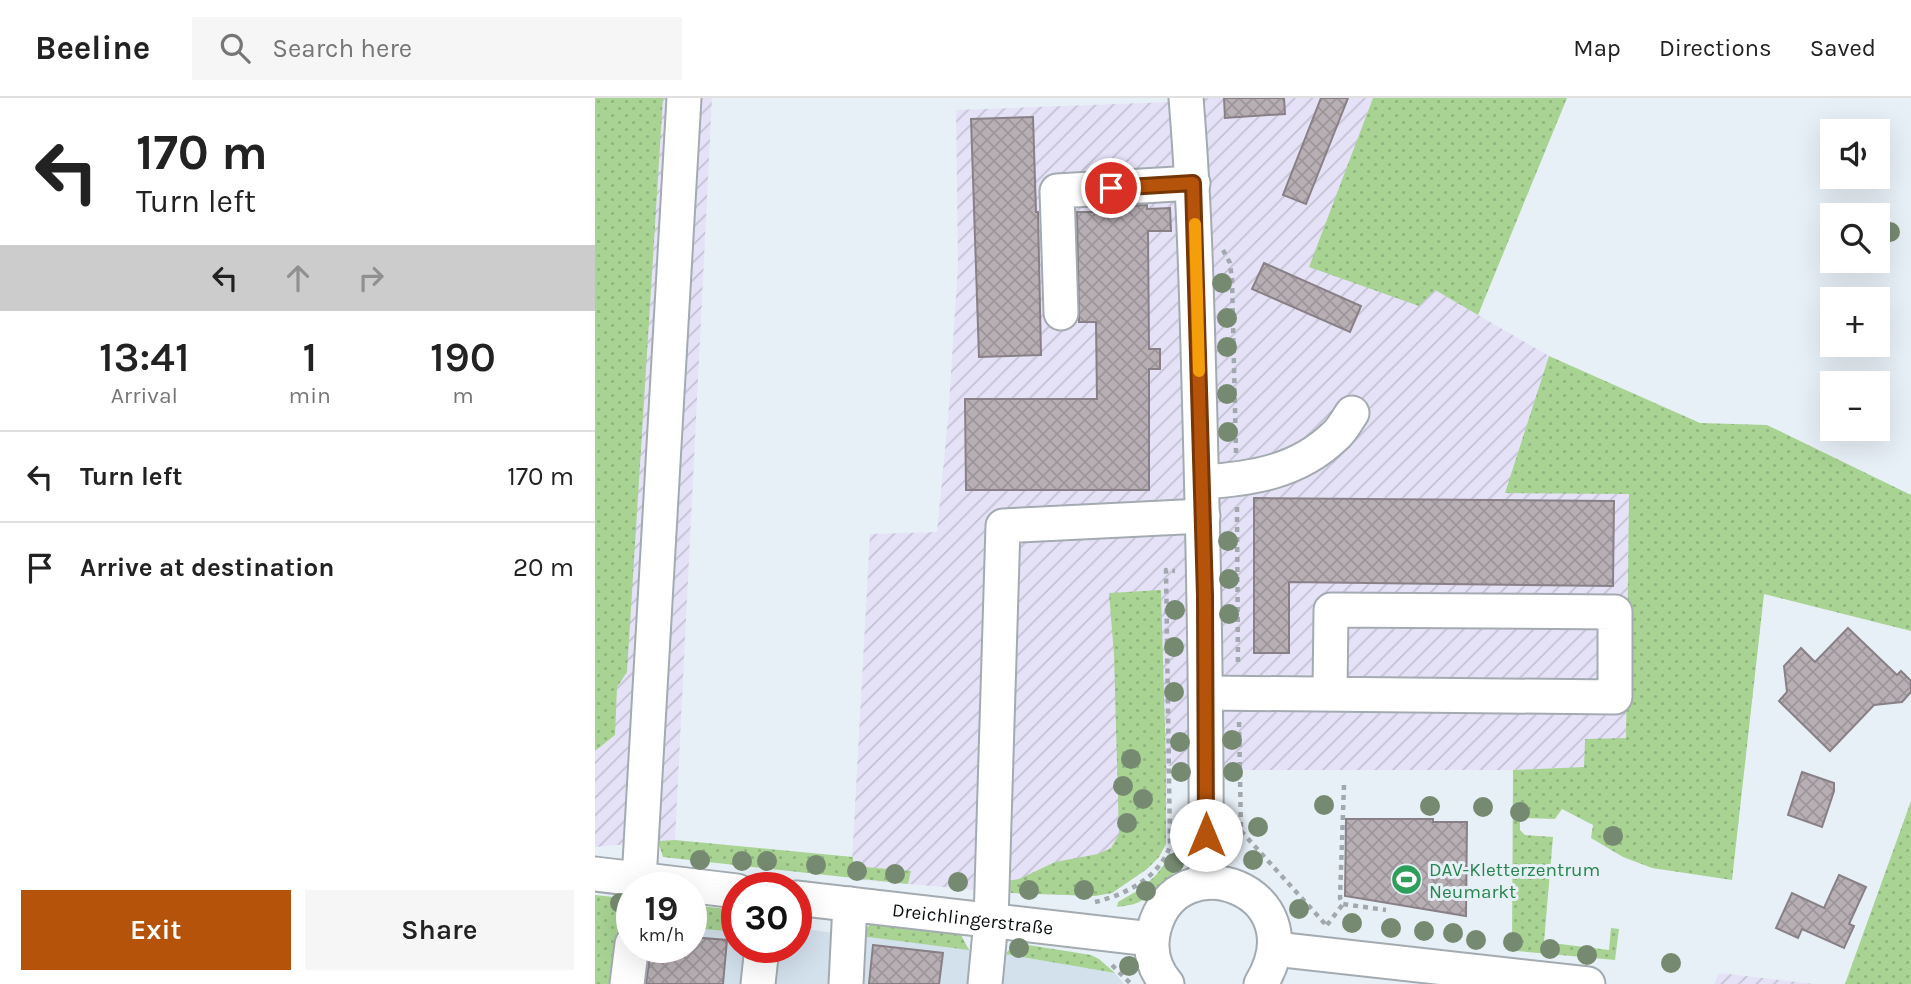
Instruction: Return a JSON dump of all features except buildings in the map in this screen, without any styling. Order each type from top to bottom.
[{"type":"street","points":[[639,872],[684,98]]},
{"type":"street","points":[[1186,98],[1193,183],[1203,516],[1207,693],[1206,882]]},
{"type":"street","points":[[1061,313],[1057,191],[1193,183]]},
{"type":"street","points":[[1202,482],[1237,480],[1273,473],[1296,462],[1336,435],[1352,413]]},
{"type":"street","points":[[985,984],[991,920],[1003,526],[1203,516]]},
{"type":"street","points":[[1207,693],[1615,698],[1615,612],[1331,610],[1330,693]]},
{"type":"street","points":[[595,874],[616,877]]},
{"type":"street","points":[[1167,984],[1160,976],[1153,958],[1151,939],[1157,918],[1169,901],[1186,888],[1206,882],[1241,888],[1256,899],[1267,913],[1274,930],[1275,948],[1271,968],[1261,984]]},
{"type":"street","name":"Dreichlingerstraße","points":[[812,900],[1151,939]]},
{"type":"street","points":[[846,984],[850,904]]},
{"type":"street","points":[[1275,948],[1588,984]]},
{"type":"street","points":[[627,984],[630,963]]},
{"type":"street","points":[[758,984],[760,963]]},
{"type":"path","points":[[1087,904],[1118,895],[1138,884],[1156,870],[1167,855],[1171,834],[1165,570],[1204,572]]},
{"type":"path","points":[[1343,904],[1340,898],[1344,785]]},
{"type":"path","points":[[1241,831],[1327,926],[1333,929]]},
{"type":"path","points":[[1327,926],[1343,904]]},
{"type":"path","points":[[1343,904],[1386,910]]},
{"type":"shaded area","points":[[595,98],[712,98],[675,840],[595,847]]},
{"type":"shaded area","points":[[1170,98],[1373,98],[1310,267],[1435,290],[1549,356],[1505,493],[1629,493],[1626,739],[1585,739],[1584,767],[1513,770],[1251,770],[1167,766],[1166,844],[1159,857],[1147,869],[1112,893],[1095,896],[1011,893],[851,879],[870,534],[937,532],[948,419],[958,265],[956,110],[1170,102]]},
{"type":"shaded area","points":[[707,929],[721,931],[721,963],[812,963],[812,930],[1005,954],[1115,973],[1124,984],[618,984],[620,963],[707,963]]},
{"type":"shaded area","points":[[1719,973],[1814,984],[1714,984]]},
{"type":"green space","points":[[595,98],[663,98],[627,672],[617,687],[615,735],[595,751]]},
{"type":"green space","points":[[1373,98],[1567,98],[1478,315],[1435,290],[1419,306],[1309,267]]},
{"type":"green space","points":[[1549,356],[1700,423],[1767,425],[1911,495],[1911,631],[1764,594],[1732,880],[1652,868],[1623,857],[1591,838],[1593,825],[1562,809],[1555,819],[1520,818],[1520,830],[1525,835],[1553,837],[1544,942],[1609,950],[1611,928],[1619,929],[1615,960],[1517,951],[1512,945],[1513,770],[1584,767],[1585,739],[1626,738],[1629,494],[1505,493]]},
{"type":"green space","points":[[1161,590],[1166,844],[1159,857],[1147,869],[1112,893],[1095,896],[1011,893],[1006,881],[1019,879],[1055,862],[1098,854],[1111,848],[1119,834],[1114,655],[1109,593]]},
{"type":"green space","points":[[1911,801],[1911,984],[1845,984]]},
{"type":"green space","points":[[675,840],[853,857],[853,866],[911,871],[908,884],[663,857],[658,841]]},
{"type":"green space","points":[[1181,843],[1188,843],[1182,860],[1162,885],[1139,902],[1117,907],[1118,902],[1142,888],[1156,875]]},
{"type":"green space","points":[[595,895],[616,897],[616,963],[620,963],[618,984],[595,984]]},
{"type":"green space","points":[[707,907],[721,908],[721,931],[707,929]]},
{"type":"green space","points":[[872,922],[959,931],[969,950],[860,936]]},
{"type":"green space","points":[[1016,943],[1091,955],[1115,973],[1005,954]]},
{"type":"slow traffic","points":[[1195,224],[1199,371]]},
{"type":"place","name":"DAV-Kletterzentrum Neumarkt","points":[[1406,880]]},
{"type":"route","points":[[1111,188],[1193,183],[1207,693],[1206,835]]}]
